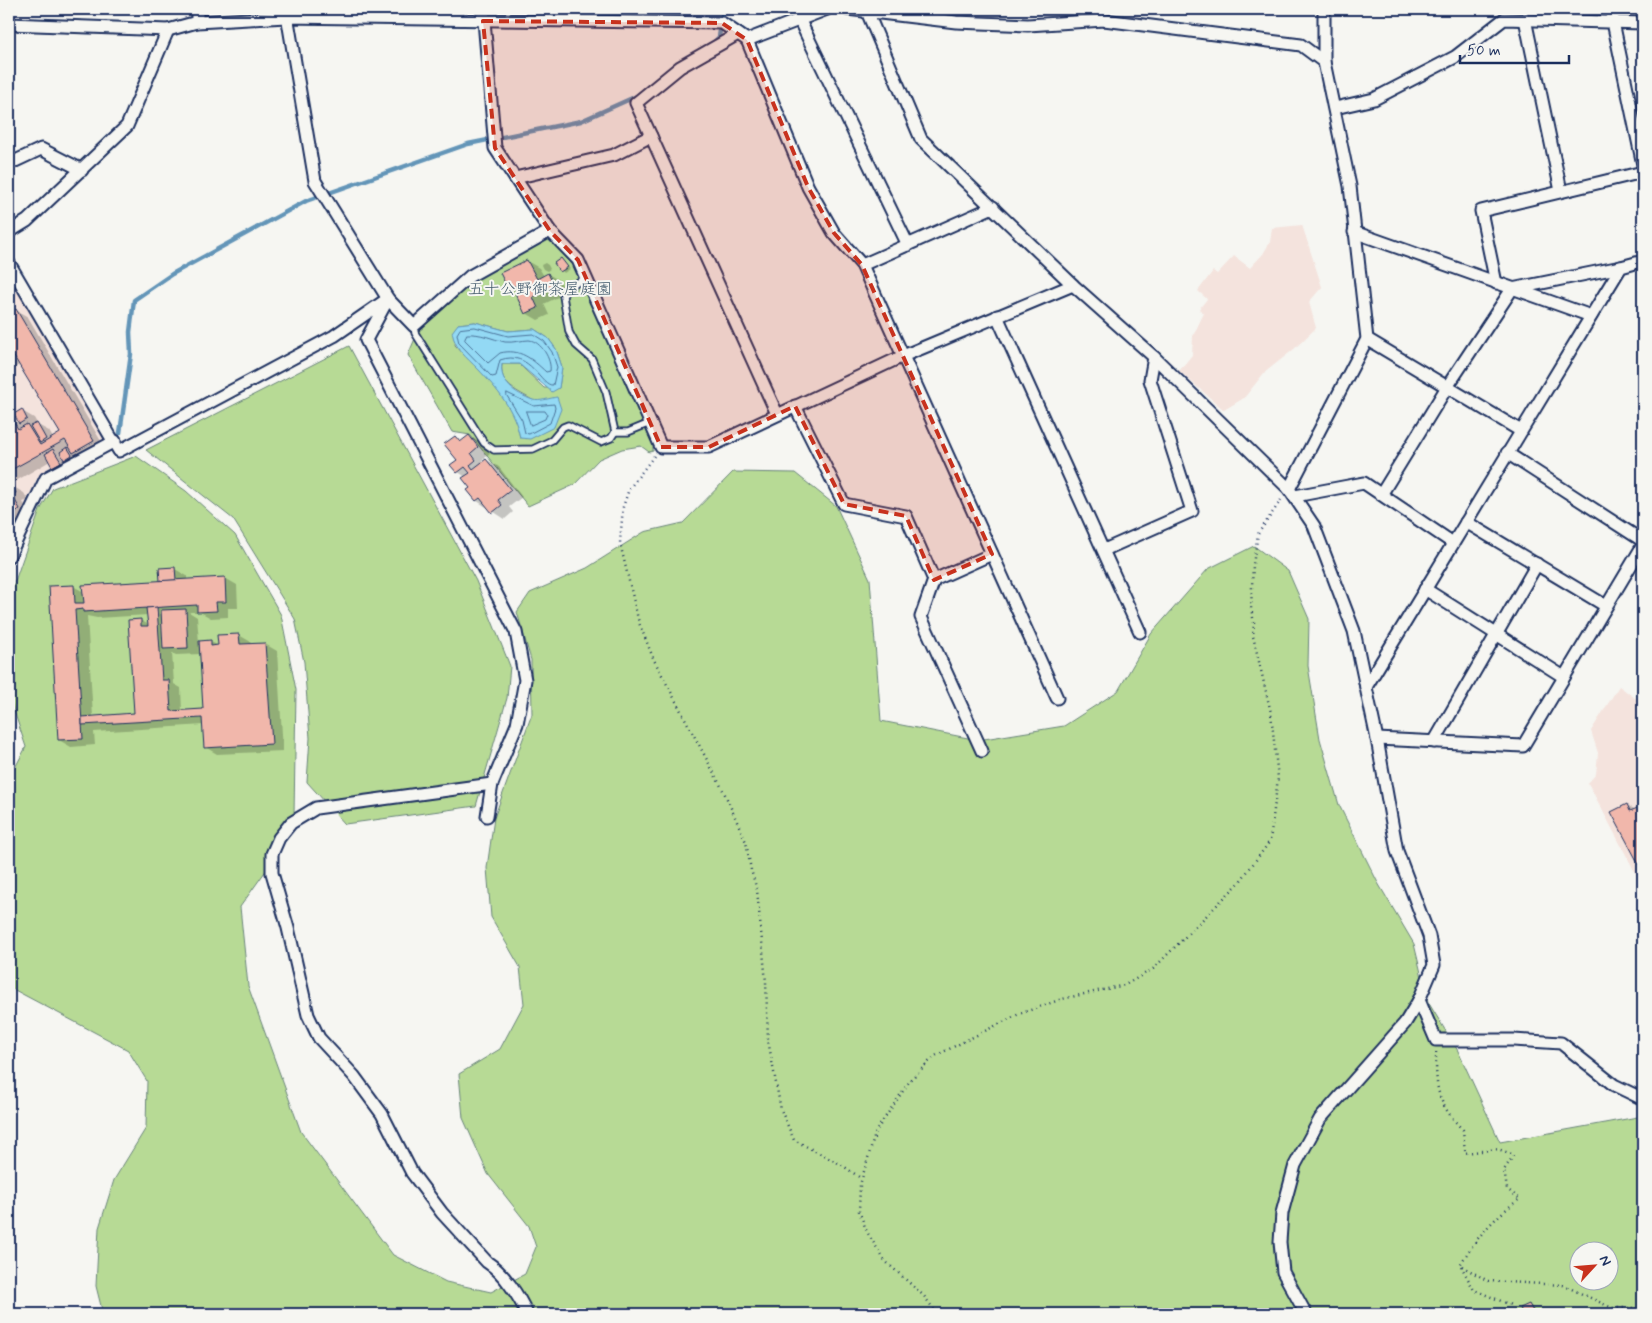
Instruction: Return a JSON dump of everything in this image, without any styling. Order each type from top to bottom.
[{"type":"street","points":[[197,9],[197,22]]},
{"type":"street","points":[[483,9],[496,148],[550,231],[578,260],[661,447],[709,447],[903,356],[1073,285]]},
{"type":"street","points":[[777,414],[636,103],[680,67],[742,37],[827,9]]},
{"type":"street","points":[[847,9],[956,22],[1028,25],[1104,20],[1300,46],[1324,62]]},
{"type":"street","points":[[1292,493],[1367,339],[1350,186],[1324,62],[1324,9]]},
{"type":"street","points":[[1612,9],[1613,22],[1643,165]]},
{"type":"street","points":[[866,10],[921,139],[1073,285],[1154,358],[1292,493],[1314,526],[1354,631],[1377,739],[1397,851],[1429,936],[1434,965],[1419,1000],[1405,1023],[1320,1119],[1295,1166],[1282,1213],[1280,1242],[1283,1272],[1306,1314]]},
{"type":"street","points":[[286,13],[315,181],[388,299],[414,326],[470,276],[550,231]]},
{"type":"street","points":[[9,24],[168,30],[197,22],[286,13],[483,21],[722,23],[742,37],[808,187],[834,233],[862,265],[1057,698]]},
{"type":"street","points":[[799,19],[908,245]]},
{"type":"street","points":[[1335,108],[1374,99],[1455,57],[1504,19],[1643,24]]},
{"type":"street","points":[[1525,19],[1561,191]]},
{"type":"street","points":[[9,232],[27,221],[127,126],[168,30]]},
{"type":"street","points":[[515,178],[614,155],[651,136]]},
{"type":"street","points":[[9,164],[41,149],[82,170]]},
{"type":"street","points":[[1496,283],[1481,211],[1643,172]]},
{"type":"street","points":[[862,265],[992,207]]},
{"type":"street","points":[[1354,232],[1590,316]]},
{"type":"street","points":[[1382,493],[1447,387],[1512,289],[1643,261]]},
{"type":"street","points":[[9,263],[119,450],[334,336],[388,299]]},
{"type":"street","points":[[1366,686],[1621,267]]},
{"type":"street","points":[[388,299],[366,340],[516,632],[525,680],[517,724],[492,784],[487,816]]},
{"type":"street","points":[[997,316],[1140,632]]},
{"type":"street","points":[[1367,339],[1521,431]]},
{"type":"street","points":[[1104,550],[1192,511],[1150,380],[1154,358]]},
{"type":"street","points":[[795,406],[844,504],[906,516],[934,580],[921,617],[982,751]]},
{"type":"street","points":[[9,556],[46,478],[115,441]]},
{"type":"street","points":[[1377,739],[1523,746],[1643,543],[1507,453]]},
{"type":"street","points":[[1292,493],[1364,483],[1382,493],[1453,543]]},
{"type":"street","points":[[1466,522],[1606,606]]},
{"type":"street","points":[[934,580],[992,554]]},
{"type":"street","points":[[1434,742],[1537,564]]},
{"type":"street","points":[[1425,588],[1564,678]]},
{"type":"street","points":[[492,784],[376,798],[316,808],[291,823],[279,838],[272,854],[272,874],[288,928],[308,1015],[319,1038],[354,1076],[382,1114],[418,1181],[448,1220],[487,1262],[496,1268],[523,1304],[527,1314]]},
{"type":"street","points":[[1419,1000],[1436,1040],[1514,1040],[1561,1043],[1614,1085],[1643,1099]]},
{"type":"lane","points":[[414,326],[415,333],[484,443],[494,450],[534,449],[552,440],[563,427],[568,425],[601,442],[612,438],[615,432],[606,392],[592,359],[576,345],[569,332],[563,296],[566,290],[586,277]]},
{"type":"lane","points":[[615,432],[628,432],[650,423]]},
{"type":"path","points":[[661,447],[629,488],[623,507],[620,543],[639,623],[654,660],[724,792],[746,842],[757,890],[766,982],[768,1040],[781,1110],[794,1140],[842,1164],[862,1180]]},
{"type":"path","points":[[935,1314],[935,1310],[924,1296],[885,1261],[867,1232],[860,1211],[862,1180],[876,1131],[911,1079],[935,1056],[1019,1014],[1062,999],[1125,985],[1154,969],[1239,884],[1270,842],[1278,778],[1271,713],[1253,636],[1254,622],[1251,609],[1253,564],[1258,534],[1292,493]]},
{"type":"path","points":[[1436,1040],[1436,1088],[1448,1114],[1463,1130],[1465,1153],[1498,1148],[1514,1154],[1504,1170],[1507,1188],[1520,1199],[1490,1224],[1472,1245],[1460,1265]]},
{"type":"path","points":[[1460,1265],[1474,1290],[1510,1305]]},
{"type":"path","points":[[1460,1265],[1488,1281],[1562,1285],[1612,1308],[1636,1308],[1643,1312]]},
{"type":"highlighted area","points":[[483,21],[722,23],[747,40],[808,187],[834,233],[862,265],[992,554],[934,580],[906,516],[844,504],[795,406],[709,447],[661,447],[578,260],[550,231],[495,148]]},
{"type":"shaded area","points":[[1302,225],[1322,287],[1309,302],[1316,328],[1293,350],[1264,373],[1244,398],[1224,410],[1179,371],[1192,355],[1193,336],[1204,313],[1199,309],[1207,299],[1198,291],[1213,271],[1217,274],[1234,256],[1250,268],[1263,254],[1270,242],[1272,228]]},
{"type":"shaded area","points":[[9,271],[105,438],[37,478],[9,545]]},
{"type":"shaded area","points":[[1619,686],[1643,704],[1643,887],[1588,783],[1596,774],[1598,753],[1591,731]]},
{"type":"green space","name":"五十公野御茶屋庭園","points":[[549,239],[574,266],[653,443],[653,451],[649,452],[641,446],[622,449],[599,459],[574,485],[528,506],[470,435],[452,432],[408,355],[420,327],[474,280]],"holes":[[[475,322],[508,331],[534,329],[548,338],[556,349],[562,367],[559,388],[544,388],[519,364],[502,364],[503,378],[507,383],[516,391],[534,401],[520,438],[517,424],[511,411],[495,387],[455,345],[458,324]]]},
{"type":"green space","points":[[349,346],[476,581],[510,666],[507,698],[476,806],[345,824],[307,782],[310,738],[304,662],[295,619],[233,519],[146,450]]},
{"type":"green space","points":[[136,456],[186,491],[235,535],[281,615],[296,690],[294,815],[272,862],[240,907],[248,986],[301,1132],[393,1255],[446,1282],[491,1292],[525,1274],[536,1247],[529,1226],[488,1174],[463,1118],[459,1074],[500,1049],[524,1004],[520,967],[491,917],[487,868],[494,818],[532,714],[531,660],[517,612],[530,593],[587,568],[644,532],[683,523],[733,472],[795,473],[836,506],[870,579],[881,721],[978,740],[1064,726],[1118,691],[1151,634],[1208,569],[1254,546],[1288,571],[1309,619],[1308,666],[1320,739],[1339,805],[1378,883],[1414,944],[1428,1002],[1458,1051],[1500,1142],[1643,1116],[1643,1314],[103,1314],[96,1286],[99,1228],[114,1180],[146,1128],[147,1081],[128,1050],[9,987],[9,779],[26,747],[9,696],[9,598],[40,510],[53,488]]},
{"type":"water","points":[[475,322],[508,331],[534,329],[548,338],[556,349],[562,367],[559,388],[552,392],[519,364],[502,364],[502,371],[503,377],[510,387],[527,398],[538,401],[557,397],[561,409],[554,427],[530,439],[520,438],[514,418],[504,400],[462,352],[453,338],[452,332],[458,324]]},
{"type":"building","points":[[561,258],[568,267],[560,272],[554,263]]},
{"type":"building","points":[[527,260],[537,279],[548,273],[554,286],[533,297],[538,308],[525,314],[515,293],[524,289],[522,283],[508,289],[500,273]]},
{"type":"building","points":[[16,309],[94,441],[73,453],[65,440],[9,471],[9,418],[11,417],[18,429],[27,424],[40,445],[60,433],[13,355],[9,357],[9,313]]},
{"type":"building","points":[[22,409],[27,419],[19,424],[14,414]]},
{"type":"building","points":[[37,423],[46,439],[40,443],[30,426]]},
{"type":"building","points":[[469,435],[478,447],[471,453],[476,460],[470,465],[473,469],[486,459],[511,490],[498,500],[502,505],[492,513],[480,498],[476,501],[467,490],[470,488],[462,478],[470,473],[465,467],[457,473],[450,465],[457,460],[444,444],[455,436],[460,442]]},
{"type":"building","points":[[67,447],[72,455],[64,460],[60,452]]},
{"type":"building","points":[[53,449],[61,462],[52,467],[45,454]]},
{"type":"building","points":[[12,484],[16,493],[12,495],[20,509],[9,516],[9,486]]},
{"type":"building","points":[[175,567],[176,580],[160,581],[159,568]]},
{"type":"building","points":[[225,577],[226,602],[216,602],[217,611],[197,612],[197,605],[83,612],[83,609],[75,610],[83,739],[58,740],[49,586],[74,585],[75,603],[84,603],[82,585]]},
{"type":"building","points":[[157,607],[162,680],[169,680],[171,711],[203,709],[199,641],[211,640],[211,646],[218,645],[217,635],[239,634],[240,644],[265,643],[272,744],[204,748],[202,718],[82,725],[82,717],[134,713],[128,620],[141,619],[141,626],[148,626],[146,608]]},
{"type":"building","points":[[186,609],[188,648],[163,649],[161,610]]},
{"type":"building","points":[[1627,804],[1630,811],[1640,807],[1643,814],[1643,872],[1611,812]]},
{"type":"building","points":[[1529,1304],[1534,1313],[1523,1314],[1520,1308]]},
{"type":"waterway","points":[[713,43],[719,37],[723,9]]},
{"type":"waterway","points":[[120,433],[131,354],[130,332],[134,300],[172,274],[306,201],[468,144],[581,121],[639,95]]}]
